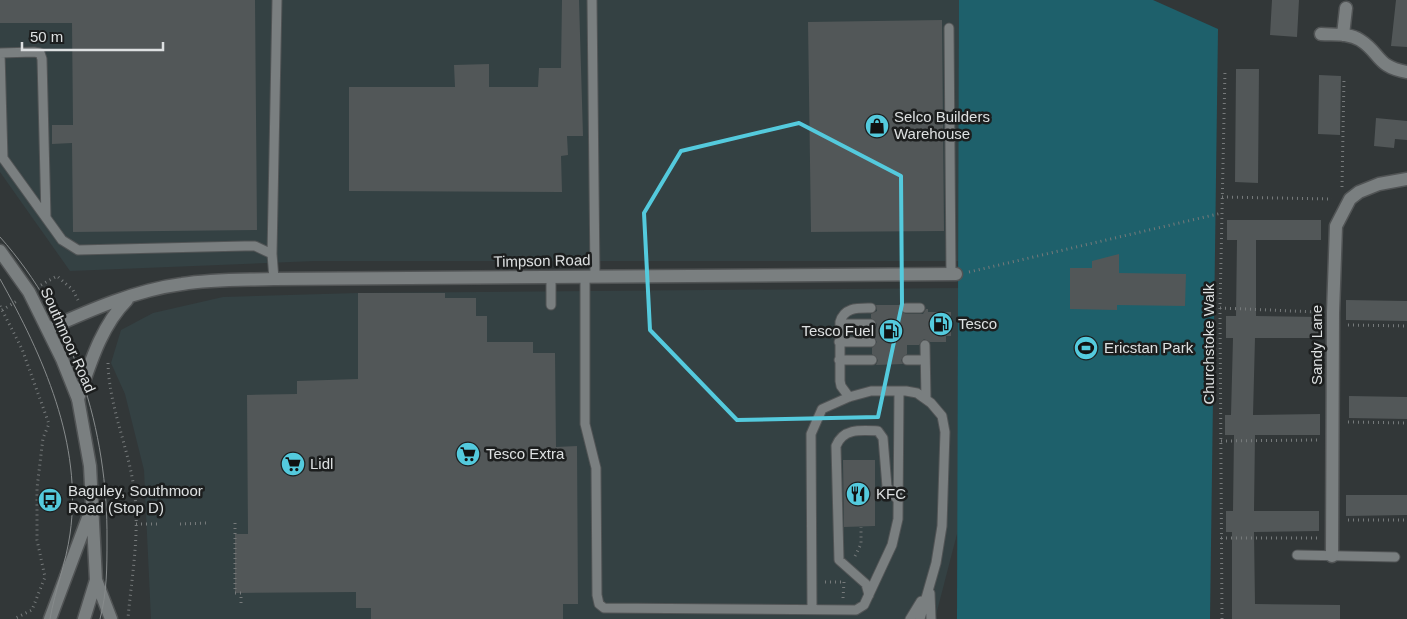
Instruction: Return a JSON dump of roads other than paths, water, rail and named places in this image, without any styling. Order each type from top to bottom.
[{"type":"street","points":[[1343,35],[1347,4]]},
{"type":"street","points":[[1321,34],[1343,35],[1360,40],[1389,68],[1407,72]]},
{"type":"street","name":"Sandy Lane","points":[[1332,556],[1333,319],[1336,226],[1350,200],[1368,187],[1407,179]]},
{"type":"street","name":"Southmoor Road","points":[[0,251],[29,292],[48,329],[78,399],[90,466],[96,580],[84,619]]},
{"type":"street","name":"Timpson Road","points":[[48,329],[83,312],[180,284],[274,279],[954,274]]},
{"type":"street","points":[[78,399],[107,325],[115,312],[130,297]]},
{"type":"street","name":"Southmoor Road","points":[[50,619],[58,602],[91,510]]},
{"type":"street","points":[[96,580],[111,619]]},
{"type":"street","points":[[40,619],[58,602]]},
{"type":"lane","points":[[274,279],[272,254],[277,0]]},
{"type":"lane","points":[[592,0],[590,276],[585,348],[585,424],[596,468],[598,602],[601,607],[608,609],[812,608],[856,610],[864,605],[892,545],[898,519],[899,391]]},
{"type":"lane","points":[[949,28],[954,274]]},
{"type":"lane","points":[[46,218],[42,59],[40,53],[34,52],[0,53],[2,156],[46,218],[62,240],[78,250],[255,246],[272,254]]},
{"type":"lane","points":[[551,278],[551,304]]},
{"type":"lane","points":[[849,397],[840,386],[839,342],[842,315],[850,309],[871,308]]},
{"type":"lane","points":[[906,308],[920,308]]},
{"type":"lane","points":[[840,324],[871,324]]},
{"type":"lane","points":[[839,342],[871,342]]},
{"type":"lane","points":[[925,344],[926,398]]},
{"type":"lane","points":[[840,360],[872,360]]},
{"type":"lane","points":[[907,360],[925,360]]},
{"type":"lane","points":[[812,608],[811,434],[822,409],[849,397],[871,391],[899,391],[917,393],[926,398],[942,416],[945,432],[942,526],[936,563],[920,619]]},
{"type":"lane","points":[[869,595],[866,584],[839,560],[836,446],[842,435],[851,431],[878,431],[883,438],[886,487],[898,500]]},
{"type":"lane","points":[[1298,555],[1395,557]]},
{"type":"lane","points":[[910,619],[930,586]]},
{"type":"lane","points":[[930,586],[931,619]]},
{"type":"tram line","points":[[0,237],[26,269],[48,304],[67,340],[82,378],[93,418],[101,458],[106,499],[107,570],[100,619]]},
{"type":"tram line","points":[[0,279],[31,339],[44,370],[65,434],[71,467],[70,534],[50,619]]},
{"type":"place","name":"Selco Builders Warehouse","points":[[877,126]]},
{"type":"place","name":"Tesco","points":[[941,324]]},
{"type":"place","name":"Tesco Fuel","points":[[891,331]]},
{"type":"place","name":"Ericstan Park","points":[[1086,348]]},
{"type":"place","name":"Tesco Extra","points":[[468,454]]},
{"type":"place","name":"Lidl","points":[[293,464]]},
{"type":"place","name":"KFC","points":[[858,494]]},
{"type":"place","name":"Baguley, Southmoor Road (Stop D)","points":[[50,500]]}]
